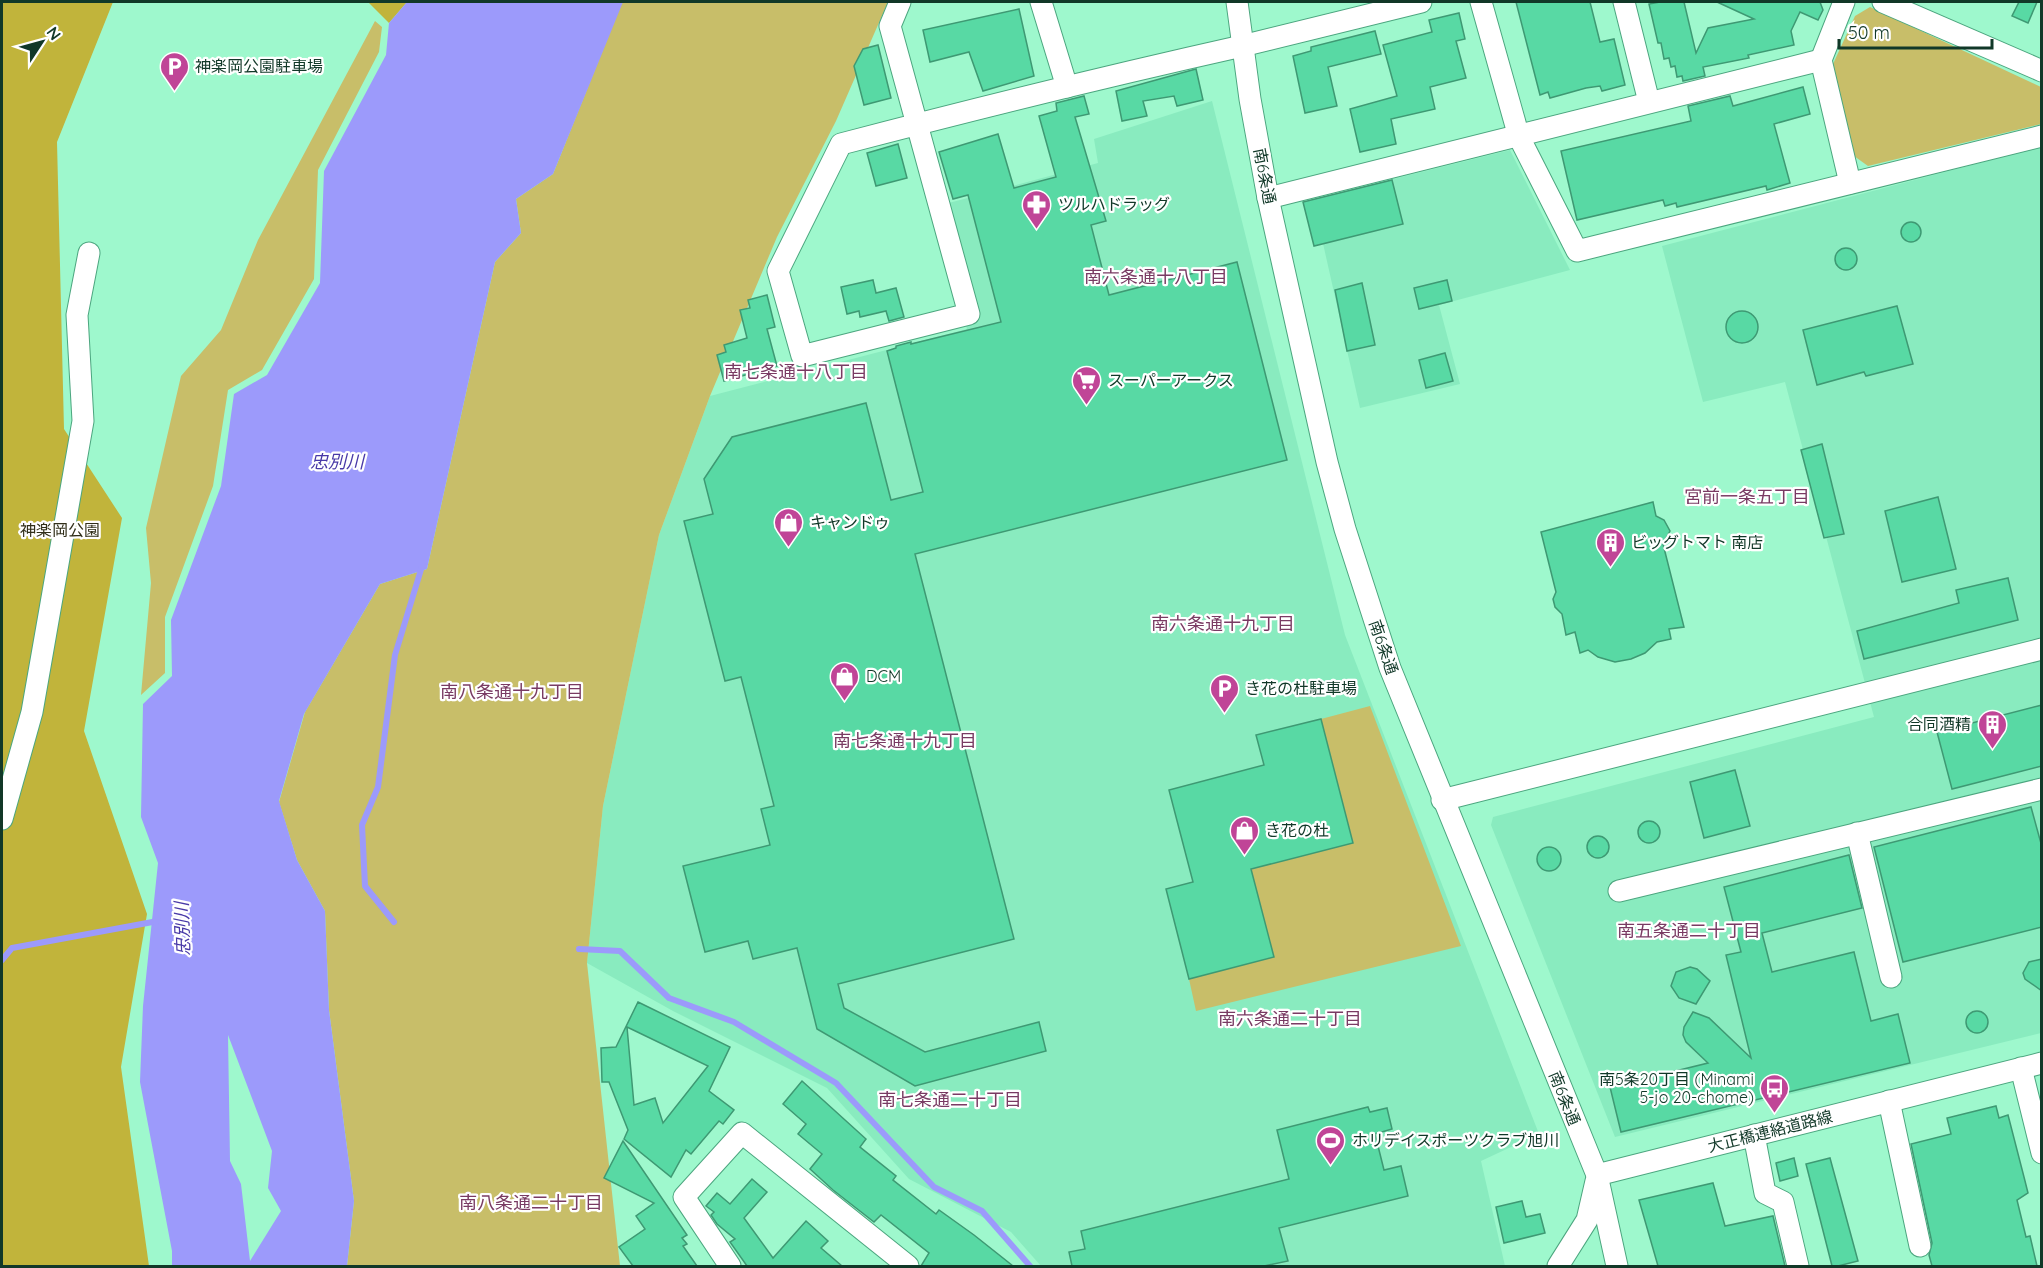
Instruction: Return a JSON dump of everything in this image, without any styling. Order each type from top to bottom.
[{"type":"street","points":[[900,2],[890,26],[916,124],[969,314],[801,356],[778,271],[840,144],[916,124],[1067,87],[1421,2]]},
{"type":"street","points":[[1041,2],[1067,87]]},
{"type":"street","name":"南6条通","points":[[1237,2],[1242,46],[1268,198],[1327,462],[1345,529],[1390,668],[1442,800],[1598,1174],[1617,1266]]},
{"type":"street","points":[[1482,2],[1519,137],[1578,250],[2042,136]]},
{"type":"street","points":[[1624,2],[1648,102]]},
{"type":"street","points":[[1844,2],[1821,60],[1850,183]]},
{"type":"street","points":[[1883,2],[2042,71]]},
{"type":"street","points":[[1268,198],[1821,60]]},
{"type":"street","points":[[2,819],[32,712],[83,421],[77,315],[89,253]]},
{"type":"street","points":[[1442,800],[2042,649]]},
{"type":"street","points":[[1619,891],[2042,789]]},
{"type":"street","points":[[1857,833],[1891,977]]},
{"type":"street","points":[[2031,1065],[2042,1153]]},
{"type":"street","name":"大正橋連絡道路線","points":[[1598,1174],[2031,1065]]},
{"type":"street","points":[[1889,1101],[1920,1246]]},
{"type":"street","points":[[730,1266],[684,1197],[742,1133],[908,1266]]},
{"type":"street","points":[[1754,1135],[1765,1193],[1783,1202],[1798,1266]]},
{"type":"street","points":[[1558,1266],[1587,1220],[1598,1174]]},
{"type":"shaded area","points":[[622,2],[888,2],[836,121],[777,237],[710,396],[659,535],[603,806],[587,963],[620,1266],[347,1266],[354,1201],[329,1010],[325,911],[297,860],[279,802],[305,712],[380,584],[427,569],[495,262],[521,233],[516,199],[553,174]]},
{"type":"shaded area","points":[[1870,7],[2041,87],[2041,124],[1868,166],[1854,156],[1833,64],[1855,16]]},
{"type":"shaded area","points":[[375,21],[382,27],[379,52],[318,170],[314,279],[262,370],[228,390],[213,486],[165,617],[165,673],[141,695],[151,583],[146,528],[181,376],[221,330],[258,240]]},
{"type":"shaded area","points":[[1212,101],[1345,635],[1539,1134],[1481,1161],[1505,1266],[1041,1266],[1011,1232],[909,1179],[827,1088],[673,1011],[587,963],[603,806],[659,535],[710,396],[967,329],[930,208],[1098,163],[1094,139]]},
{"type":"shaded area","points":[[2041,147],[2041,1033],[1615,1137],[1491,825],[1493,817],[1874,717],[1785,382],[1703,402],[1662,246]]},
{"type":"shaded area","points":[[1510,150],[1570,270],[1439,305],[1460,384],[1360,408],[1313,199]]},
{"type":"shaded area","points":[[1370,706],[1461,946],[1196,1011],[1189,979],[1274,957],[1251,869],[1353,843],[1321,719]]},
{"type":"green space","name":"神楽岡公園","points":[[2,2],[113,2],[57,142],[64,429],[122,518],[84,731],[147,914],[121,1067],[149,1266],[2,1266]]},
{"type":"green space","points":[[368,2],[407,2],[389,23]]},
{"type":"water","name":"忠別川","points":[[407,2],[623,2],[553,174],[516,199],[521,233],[495,262],[427,569],[380,584],[304,714],[279,801],[297,860],[325,911],[329,1010],[354,1201],[347,1266],[172,1266],[172,1251],[140,1082],[143,1006],[158,863],[141,817],[143,704],[172,676],[171,620],[221,486],[234,394],[267,375],[320,283],[324,171],[386,55],[389,23]],"holes":[[[228,1035],[272,1151],[268,1188],[281,1211],[250,1261],[241,1184],[230,1161]]]},
{"type":"building","points":[[1516,2],[1590,2],[1600,42],[1614,39],[1625,85],[1602,91],[1600,86],[1586,88],[1550,98],[1548,92],[1540,95]]},
{"type":"building","points":[[1684,2],[1696,53],[1708,28],[1754,19],[1717,2],[1820,2],[1823,10],[1818,20],[1800,12],[1791,31],[1794,45],[1748,55],[1749,58],[1703,67],[1705,76],[1683,81],[1682,76],[1677,77],[1675,66],[1671,67],[1669,58],[1664,59],[1661,43],[1658,43],[1649,4]]},
{"type":"building","points":[[2019,2],[2037,2],[2028,23],[2012,16]]},
{"type":"building","points":[[1019,9],[1034,76],[983,91],[969,52],[930,62],[923,30]]},
{"type":"building","points":[[1459,13],[1465,39],[1456,41],[1466,78],[1430,87],[1435,109],[1391,119],[1396,144],[1360,152],[1350,109],[1397,96],[1383,45],[1432,32],[1429,20]]},
{"type":"building","points":[[1375,31],[1381,54],[1328,67],[1337,106],[1305,113],[1293,56],[1311,51],[1311,47]]},
{"type":"building","points":[[878,45],[891,98],[864,105],[854,66],[863,49]]},
{"type":"building","points":[[1196,69],[1203,100],[1177,106],[1174,96],[1143,101],[1147,116],[1122,121],[1116,91]]},
{"type":"building","points":[[1803,87],[1810,114],[1774,124],[1790,183],[1767,190],[1766,186],[1677,207],[1676,203],[1665,206],[1663,200],[1577,220],[1561,151],[1691,121],[1688,106],[1730,96],[1733,106]]},
{"type":"building","points":[[1084,96],[1089,114],[1075,117],[1106,221],[1091,225],[1109,295],[1237,262],[1287,460],[915,554],[1014,939],[838,984],[844,1008],[925,1052],[1039,1022],[1046,1051],[915,1086],[817,1029],[797,948],[753,959],[748,941],[705,952],[683,866],[770,845],[761,809],[774,806],[741,677],[725,681],[684,521],[713,514],[704,479],[732,437],[866,403],[891,500],[923,492],[887,351],[911,342],[911,344],[1001,322],[968,195],[953,199],[939,152],[998,134],[1014,188],[1056,177],[1039,116],[1057,111],[1056,103]]},
{"type":"building","points":[[898,144],[907,178],[876,186],[867,153]]},
{"type":"building","points":[[1392,180],[1403,224],[1314,246],[1303,202]]},
{"type":"building","points":[[1911,222],[1918,225],[1921,232],[1918,239],[1911,242],[1904,239],[1901,232],[1904,225]]},
{"type":"building","points":[[1842,248],[1850,248],[1857,255],[1857,263],[1850,270],[1842,270],[1835,263],[1835,255]]},
{"type":"building","points":[[873,280],[876,293],[896,288],[904,317],[889,321],[886,311],[860,317],[859,311],[847,314],[841,287]]},
{"type":"building","points":[[1447,280],[1452,301],[1419,309],[1414,288]]},
{"type":"building","points":[[1362,283],[1375,345],[1347,351],[1335,290]]},
{"type":"building","points":[[767,295],[775,327],[767,329],[777,366],[724,381],[717,355],[726,352],[724,345],[747,338],[740,310],[750,308],[748,300]]},
{"type":"building","points":[[1897,306],[1913,364],[1866,376],[1864,372],[1817,385],[1803,330]]},
{"type":"building","points":[[1742,311],[1753,316],[1758,327],[1753,338],[1742,343],[1731,338],[1726,327],[1731,316]]},
{"type":"building","points":[[1445,353],[1453,381],[1426,388],[1419,360]]},
{"type":"building","points":[[1822,444],[1844,534],[1824,538],[1801,450]]},
{"type":"building","points":[[1938,497],[1956,569],[1902,582],[1885,511]]},
{"type":"building","name":"ビッグトマト 南店","points":[[1653,502],[1656,516],[1664,520],[1670,531],[1663,544],[1684,627],[1669,629],[1671,639],[1657,642],[1645,653],[1631,659],[1615,662],[1598,657],[1588,650],[1580,653],[1575,632],[1566,635],[1562,614],[1555,607],[1553,599],[1556,592],[1541,532]]},
{"type":"building","points":[[2008,578],[2018,620],[1864,659],[1857,631],[1959,603],[1956,590]]},
{"type":"building","name":"合同酒精","points":[[2042,705],[2042,766],[1952,789],[1937,732]]},
{"type":"building","name":"き花の杜","points":[[1321,719],[1353,843],[1251,869],[1274,957],[1189,979],[1166,889],[1193,882],[1169,790],[1264,765],[1256,735]]},
{"type":"building","points":[[1735,770],[1750,826],[1704,838],[1690,782]]},
{"type":"building","points":[[2031,807],[2042,847],[2042,927],[1903,962],[1874,847]]},
{"type":"building","points":[[1645,821],[1653,821],[1660,828],[1660,836],[1653,843],[1645,843],[1638,836],[1638,828]]},
{"type":"building","points":[[1594,836],[1602,836],[1609,843],[1609,851],[1602,858],[1594,858],[1587,851],[1587,843]]},
{"type":"building","points":[[1549,847],[1557,851],[1561,859],[1557,867],[1549,871],[1541,867],[1537,859],[1541,851]]},
{"type":"building","points":[[1849,855],[1862,908],[1762,933],[1772,972],[1854,952],[1871,1021],[1898,1014],[1910,1063],[1621,1132],[1610,1087],[1708,1063],[1686,1042],[1683,1035],[1684,1027],[1693,1012],[1709,1018],[1751,1058],[1726,955],[1741,952],[1724,887]]},
{"type":"building","points":[[2042,959],[2042,991],[2025,979],[2023,973],[2029,962]]},
{"type":"building","points":[[1690,967],[1697,969],[1710,981],[1696,1004],[1679,998],[1671,986],[1676,972]]},
{"type":"building","points":[[638,1002],[730,1047],[709,1091],[734,1110],[723,1124],[719,1121],[691,1154],[686,1150],[671,1177],[624,1139],[628,1130],[609,1082],[602,1082],[601,1048],[616,1047]],"holes":[[[627,1027],[708,1066],[663,1123],[655,1098],[634,1105]]]},
{"type":"building","points":[[1973,1011],[1981,1011],[1988,1018],[1988,1026],[1981,1033],[1973,1033],[1966,1026],[1966,1018]]},
{"type":"building","points":[[802,1081],[866,1139],[860,1147],[896,1176],[893,1180],[936,1214],[939,1210],[1013,1266],[921,1266],[929,1253],[881,1215],[874,1222],[833,1190],[810,1169],[822,1154],[798,1134],[806,1124],[783,1104]]},
{"type":"building","points":[[1996,1106],[1999,1118],[2008,1115],[2024,1177],[2028,1193],[2017,1200],[2026,1237],[2030,1236],[2037,1266],[1932,1266],[1929,1255],[1932,1243],[1911,1144],[1951,1134],[1947,1118]]},
{"type":"building","points":[[1368,1107],[1370,1112],[1387,1108],[1392,1129],[1375,1134],[1384,1170],[1401,1166],[1408,1196],[1279,1228],[1288,1261],[1264,1266],[1072,1266],[1069,1252],[1085,1249],[1081,1231],[1289,1179],[1277,1130]]},
{"type":"building","points":[[623,1141],[687,1235],[682,1238],[687,1244],[683,1246],[697,1266],[633,1266],[619,1247],[645,1229],[636,1216],[654,1203],[604,1178]]},
{"type":"building","points":[[1794,1158],[1798,1176],[1780,1181],[1776,1163]]},
{"type":"building","points":[[1830,1158],[1858,1261],[1838,1266],[1832,1266],[1806,1164]]},
{"type":"building","points":[[752,1179],[767,1192],[744,1218],[773,1258],[806,1221],[828,1241],[821,1248],[842,1266],[747,1266],[730,1242],[735,1239],[717,1224],[711,1215],[714,1212],[706,1206],[717,1193],[730,1204]]},
{"type":"building","points":[[1713,1183],[1725,1226],[1773,1216],[1785,1266],[1658,1266],[1639,1200]]},
{"type":"building","points":[[1522,1201],[1526,1217],[1540,1214],[1545,1233],[1504,1243],[1496,1207]]},
{"type":"waterway","points":[[394,922],[365,886],[362,825],[378,787],[395,655],[423,563]]},
{"type":"waterway","points":[[2,960],[12,948],[158,921]]},
{"type":"waterway","points":[[579,949],[620,951],[669,998],[734,1022],[836,1083],[934,1187],[982,1211],[1030,1266]]},
{"type":"place","name":"神楽岡公園駐車場","points":[[174,92]]},
{"type":"place","name":"ツルハドラッグ","points":[[1037,230]]},
{"type":"place","name":"スーパーアークス","points":[[1087,406]]},
{"type":"place","name":"キャンドゥ","points":[[789,548]]},
{"type":"place","name":"ビッグトマト 南店","points":[[1610,568]]},
{"type":"place","name":"DCM","points":[[845,702]]},
{"type":"place","name":"き花の杜駐車場","points":[[1224,714]]},
{"type":"place","name":"合同酒精","points":[[1992,750]]},
{"type":"place","name":"き花の杜","points":[[1244,856]]},
{"type":"place","name":"南5条20丁目 (Minami 5-jo 20-chome)","points":[[1775,1114]]},
{"type":"place","name":"ホリデイスポーツクラブ旭川","points":[[1331,1166]]},
{"type":"district","name":"南六条通十八丁目","points":[[1156,276]]},
{"type":"district","name":"南七条通十八丁目","points":[[796,371]]},
{"type":"district","name":"宮前一条五丁目","points":[[1747,496]]},
{"type":"district","name":"南六条通十九丁目","points":[[1223,623]]},
{"type":"district","name":"南八条通十九丁目","points":[[512,691]]},
{"type":"district","name":"南七条通十九丁目","points":[[905,740]]},
{"type":"district","name":"南五条通二十丁目","points":[[1689,930]]},
{"type":"district","name":"南六条通二十丁目","points":[[1290,1018]]},
{"type":"district","name":"南七条通二十丁目","points":[[950,1099]]},
{"type":"district","name":"南八条通二十丁目","points":[[531,1202]]}]
